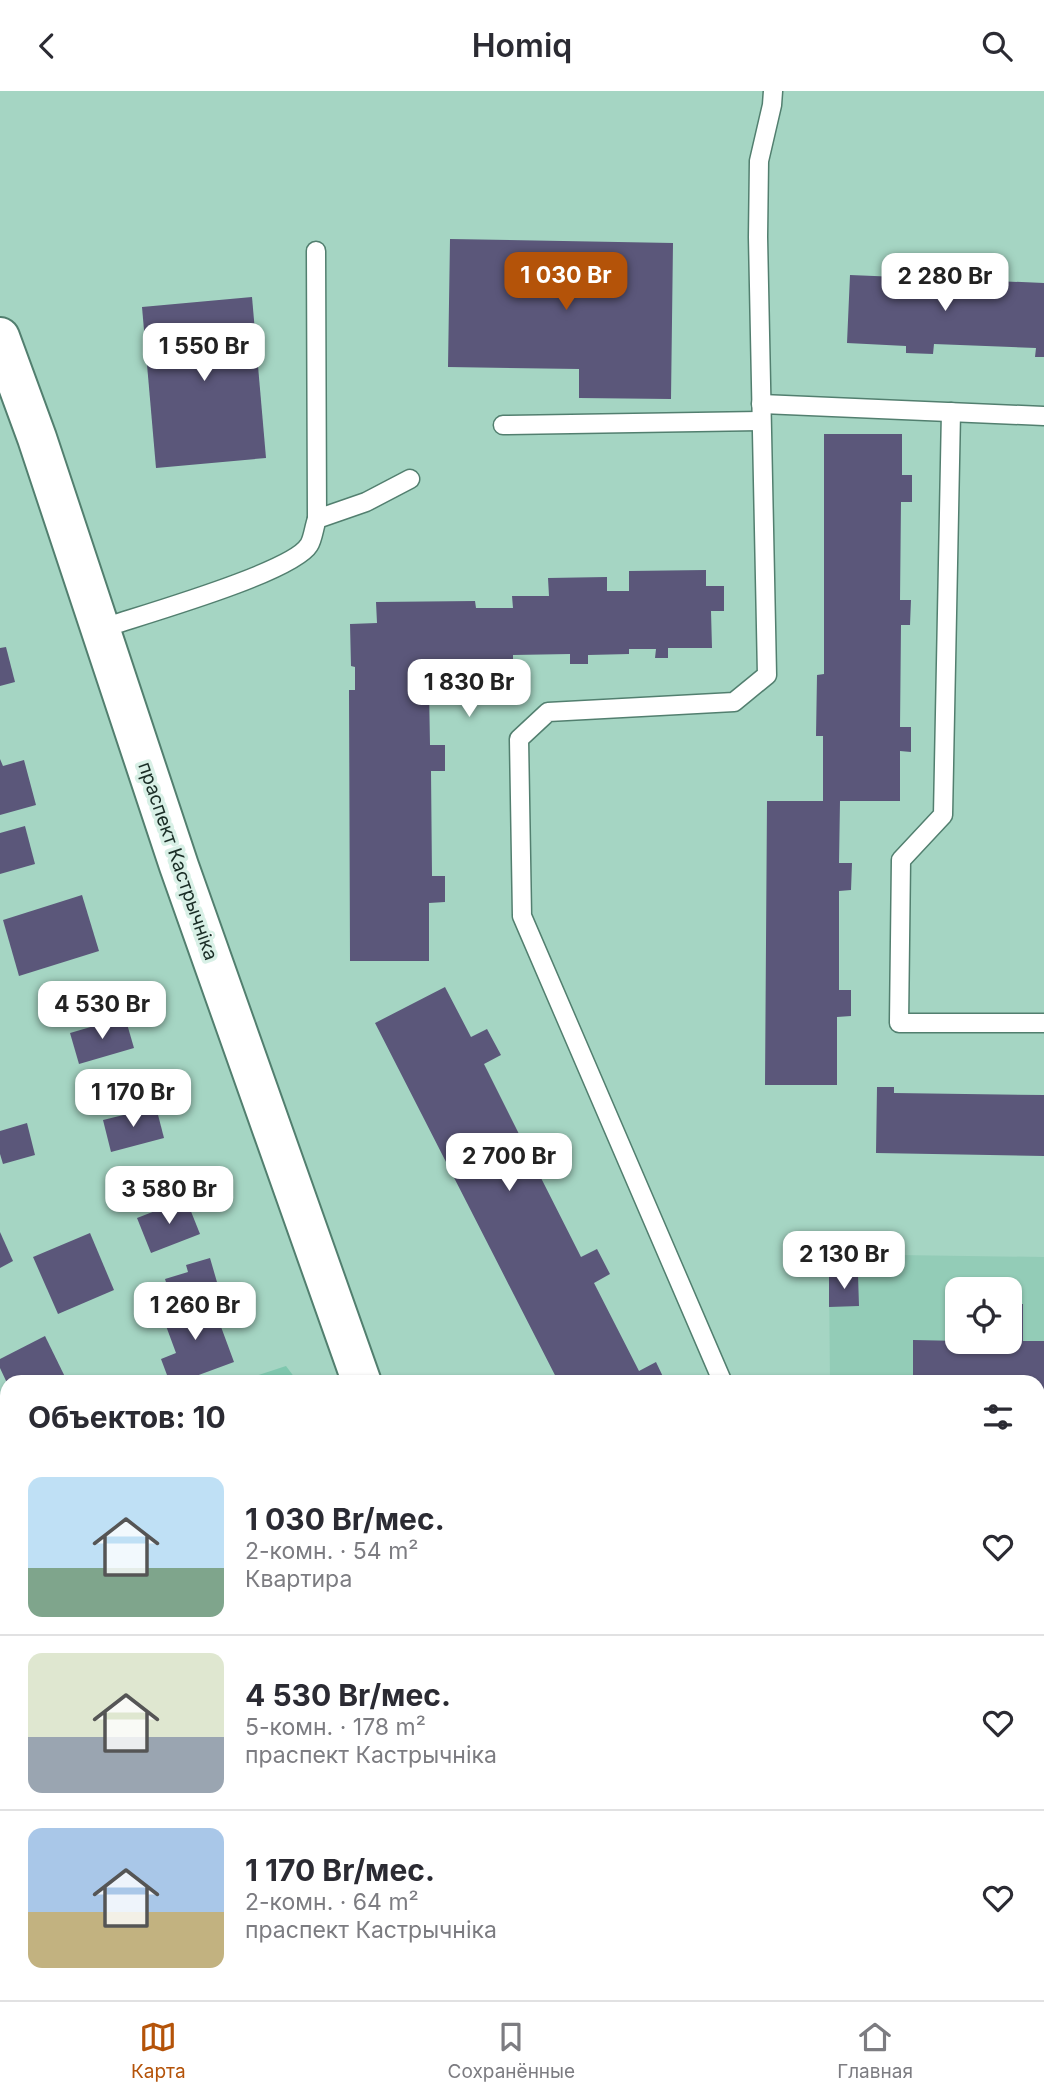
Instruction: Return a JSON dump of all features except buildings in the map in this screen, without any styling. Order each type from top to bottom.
[{"type":"main road","name":"праспект Кастрычніка","points":[[0,337],[37,438],[179,866],[359,1375]]},
{"type":"lane","points":[[720,1375],[522,916],[519,739],[548,712],[734,702],[767,675],[759,161],[773,91]]},
{"type":"lane","points":[[100,629],[247,580],[286,562],[309,546],[317,519],[316,251]]},
{"type":"lane","points":[[503,425],[761,412],[951,412],[1044,416]]},
{"type":"lane","points":[[951,412],[943,815],[901,860],[900,1023],[1044,1023]]},
{"type":"lane","points":[[317,519],[366,502],[410,479]]},
{"type":"shaded area","points":[[898,1255],[1044,1257],[1044,1375],[830,1375],[829,1276],[858,1275]]},
{"type":"shaded area","points":[[286,1366],[293,1375],[258,1375]]}]
